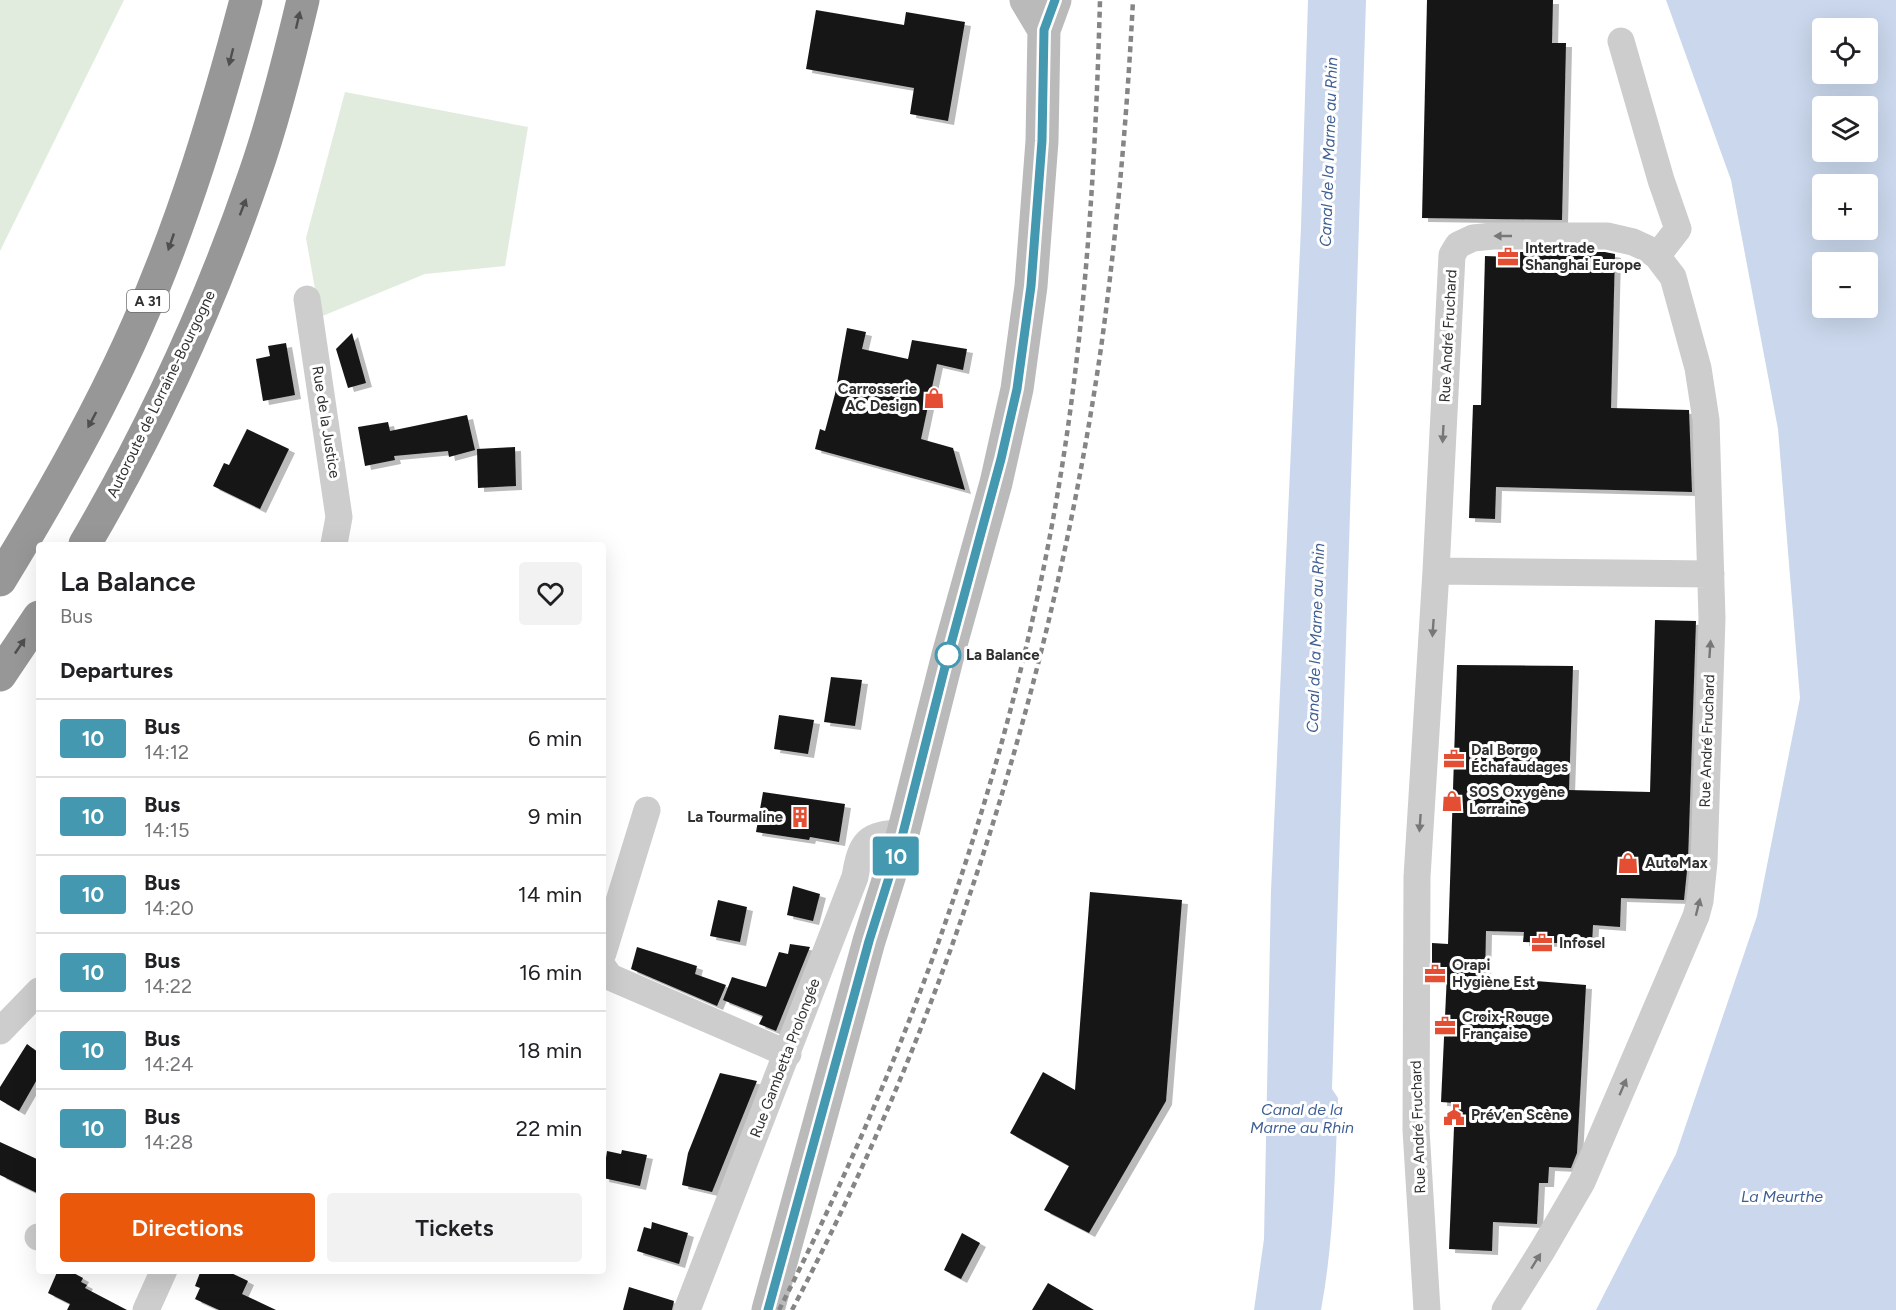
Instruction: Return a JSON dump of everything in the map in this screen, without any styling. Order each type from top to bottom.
[{"type":"highway","name":"A 31","points":[[0,580],[55,488],[100,405],[138,324],[165,259],[219,102],[246,0]]},
{"type":"highway","name":"Autoroute de Lorraine-Bourgogne","points":[[86,542],[112,498],[196,329],[255,175],[303,0]]},
{"type":"highway","points":[[0,675],[36,621]]},
{"type":"main road","points":[[1026,0],[1044,30]]},
{"type":"main road","points":[[768,1310],[869,941],[903,833],[948,655],[996,483],[1017,389],[1031,286],[1042,141],[1044,30],[1055,0]]},
{"type":"street","points":[[1621,41],[1661,180],[1678,229],[1657,256]]},
{"type":"street","name":"Rue André Fruchard","points":[[1427,1310],[1416,1130],[1417,877],[1452,255],[1458,245],[1473,238],[1607,236],[1633,242],[1657,256],[1672,277],[1698,368],[1706,420],[1712,618],[1704,862],[1696,916],[1582,1182],[1544,1249],[1505,1310]]},
{"type":"street","name":"Rue de la Justice","points":[[307,299],[339,517],[334,542]]},
{"type":"street","points":[[1436,571],[1711,574]]},
{"type":"street","points":[[606,943],[647,810]]},
{"type":"street","name":"Rue Gambetta Prolongée","points":[[687,1310],[788,1054],[855,876],[859,854],[866,844],[879,834],[903,833]]},
{"type":"street","points":[[606,971],[610,977],[788,1054]]},
{"type":"street","points":[[0,1031],[36,994]]},
{"type":"street","points":[[146,1310],[154,1274]]},
{"type":"green space","points":[[0,0],[124,0],[0,251]]},
{"type":"green space","points":[[345,92],[528,127],[505,266],[425,274],[320,317],[306,238]]},
{"type":"water","name":"Canal de la Marne au Rhin","points":[[1308,0],[1366,0],[1332,1089],[1338,1098],[1336,1151],[1331,1231],[1321,1310],[1254,1310],[1264,1239],[1271,891],[1301,227]]},
{"type":"water","name":"La Meurthe","points":[[1666,0],[1896,0],[1896,1310],[1596,1310],[1676,1154],[1757,916],[1800,698],[1778,429],[1731,180]]},
{"type":"building","points":[[1427,0],[1553,0],[1552,43],[1566,43],[1562,220],[1422,218]]},
{"type":"building","points":[[816,10],[904,25],[906,12],[965,22],[948,121],[910,114],[914,88],[806,69]]},
{"type":"building","points":[[1513,252],[1605,252],[1615,254],[1611,408],[1689,410],[1692,492],[1496,487],[1495,519],[1469,518],[1473,405],[1481,405],[1485,256],[1513,257]]},
{"type":"building","points":[[847,328],[866,332],[862,349],[908,359],[912,340],[967,349],[963,370],[937,364],[921,439],[953,448],[965,490],[815,449],[820,429],[825,431],[835,394]]},
{"type":"building","points":[[352,333],[366,383],[348,388],[336,349]]},
{"type":"building","points":[[286,343],[295,395],[263,401],[256,359],[270,356],[268,346]]},
{"type":"building","points":[[467,415],[475,450],[449,457],[448,451],[394,456],[395,460],[365,466],[358,427],[388,422],[390,431]]},
{"type":"building","points":[[247,429],[289,449],[260,509],[213,486],[224,463],[229,465]]},
{"type":"building","points":[[515,447],[516,486],[478,488],[477,449]]},
{"type":"building","points":[[1655,620],[1696,621],[1688,861],[1684,900],[1621,898],[1620,927],[1593,925],[1592,944],[1523,942],[1524,932],[1486,931],[1485,977],[1586,985],[1577,1153],[1571,1168],[1549,1167],[1548,1183],[1539,1183],[1537,1224],[1493,1222],[1492,1251],[1449,1249],[1455,1103],[1441,1102],[1447,974],[1432,974],[1432,943],[1448,944],[1457,665],[1573,666],[1569,790],[1650,792]]},
{"type":"building","points":[[831,677],[862,680],[855,726],[824,722]]},
{"type":"building","points":[[779,715],[814,720],[808,754],[774,749]]},
{"type":"building","name":"La Tourmaline","points":[[763,792],[845,804],[839,842],[756,832]]},
{"type":"building","points":[[793,886],[820,894],[813,921],[787,915]]},
{"type":"building","points":[[1090,892],[1182,900],[1166,1101],[1089,1233],[1044,1210],[1069,1166],[1010,1133],[1043,1072],[1075,1090]]},
{"type":"building","points":[[718,900],[747,907],[740,942],[710,936]]},
{"type":"building","points":[[790,944],[810,947],[776,1031],[759,1024],[763,1016],[723,1000],[732,977],[766,987],[779,952],[788,954]]},
{"type":"building","points":[[637,947],[697,966],[695,974],[726,985],[717,1006],[631,969]]},
{"type":"building","points":[[27,1044],[36,1051],[36,1081],[19,1111],[0,1100],[0,1087]]},
{"type":"building","points":[[720,1073],[757,1081],[712,1192],[682,1185],[688,1153]]},
{"type":"building","points":[[0,1142],[36,1159],[36,1193],[0,1175]]},
{"type":"building","points":[[622,1150],[647,1155],[640,1186],[606,1179],[607,1151],[621,1154]]},
{"type":"building","points":[[652,1222],[688,1233],[679,1264],[637,1251],[644,1227],[651,1229]]},
{"type":"building","points":[[962,1233],[980,1243],[961,1279],[944,1270]]},
{"type":"building","points":[[56,1274],[76,1274],[83,1278],[81,1282],[87,1285],[85,1288],[127,1310],[67,1310],[70,1304],[48,1293]]},
{"type":"building","points":[[200,1274],[233,1274],[248,1281],[242,1294],[276,1310],[219,1310],[195,1299],[200,1288],[195,1286]]},
{"type":"building","points":[[1048,1283],[1094,1310],[1032,1310]]},
{"type":"building","points":[[629,1287],[674,1301],[672,1310],[623,1310]]},
{"type":"railway","points":[[779,1310],[865,1128],[904,1034],[972,844],[1026,650],[1059,483],[1078,345],[1091,208],[1100,0]]},
{"type":"railway","points":[[792,1310],[848,1197],[899,1081],[946,963],[987,842],[1023,720],[1054,596],[1080,472],[1101,348],[1121,174],[1133,0]]},
{"type":"bus line","name":"10","points":[[768,1310],[869,941],[903,833],[948,655],[996,483],[1017,389],[1031,286],[1042,141],[1044,30],[1055,0]]},
{"type":"place","name":"Intertrade Shanghai Europe","points":[[1508,257]]},
{"type":"place","name":"Carrosserie AC Design","points":[[934,398]]},
{"type":"place","name":"La Balance","points":[[948,655]]},
{"type":"place","name":"Dal Borgo Échafaudages","points":[[1454,759]]},
{"type":"place","name":"SOS Oxygène Lorraine","points":[[1452,801]]},
{"type":"place","name":"La Tourmaline","points":[[800,817]]},
{"type":"place","name":"AutoMax","points":[[1628,863]]},
{"type":"place","name":"Infosel","points":[[1542,943]]},
{"type":"place","name":"Orapi Hygiène Est","points":[[1435,974]]},
{"type":"place","name":"Croix-Rouge Française","points":[[1445,1026]]},
{"type":"place","name":"Prév’en Scène","points":[[1454,1115]]}]
